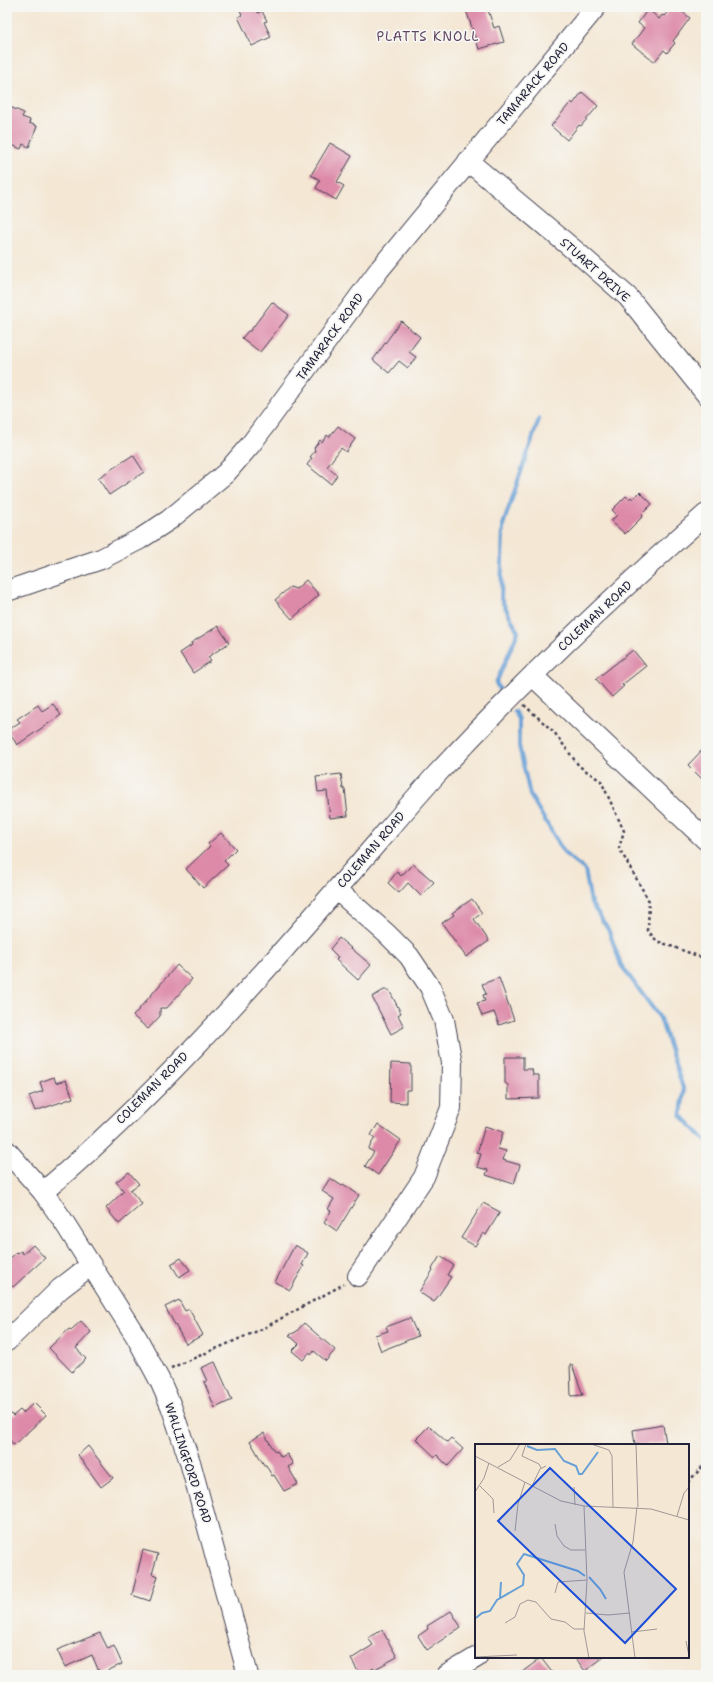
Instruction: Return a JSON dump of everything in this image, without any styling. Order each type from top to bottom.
[{"type":"street","name":"TAMARACK ROAD","points":[[7,591],[94,561],[140,539],[168,520],[226,473],[251,444],[379,270],[588,10]]},
{"type":"street","name":"STUART DRIVE","points":[[468,161],[628,297],[706,394]]},
{"type":"street","name":"COLEMAN ROAD","points":[[43,1192],[170,1072],[255,981],[434,777],[513,695],[706,514]]},
{"type":"street","points":[[533,676],[706,840]]},
{"type":"street","points":[[336,890],[388,934],[409,956],[430,987],[444,1020],[452,1063],[451,1108],[424,1177],[358,1276]]},
{"type":"street","name":"WALLINGFORD ROAD","points":[[7,1151],[43,1192],[91,1265],[137,1338],[171,1406],[190,1462],[248,1675]]},
{"type":"street","points":[[7,1341],[60,1288],[91,1265]]},
{"type":"street","points":[[446,1675],[475,1658]]},
{"type":"path","points":[[513,695],[554,732],[579,766],[601,781],[624,831],[619,848],[648,901],[648,932],[657,941],[706,960]]},
{"type":"path","points":[[156,1374],[262,1329],[358,1276]]},
{"type":"path","points":[[689,1481],[706,1463]]},
{"type":"building","points":[[239,7],[255,7],[258,13],[262,11],[267,21],[264,22],[271,37],[252,46],[238,17],[242,15]]},
{"type":"building","points":[[465,7],[487,7],[494,28],[499,26],[504,42],[479,49]]},
{"type":"building","points":[[672,7],[676,7],[690,18],[673,41],[675,43],[667,53],[664,50],[654,62],[632,44],[644,28],[638,23],[648,9],[659,19]]},
{"type":"building","points":[[582,92],[598,106],[581,126],[579,125],[567,140],[551,126],[571,102],[573,104]]},
{"type":"building","points":[[10,107],[24,113],[22,117],[30,120],[29,123],[37,126],[29,147],[23,144],[21,149],[7,143],[7,114]]},
{"type":"building","points":[[330,143],[352,156],[337,182],[344,186],[336,200],[316,188],[320,180],[311,175]]},
{"type":"building","points":[[272,302],[289,315],[260,352],[242,338],[248,331],[250,331]]},
{"type":"building","points":[[401,321],[420,337],[409,352],[416,357],[408,368],[399,361],[389,373],[373,360]]},
{"type":"building","points":[[338,426],[355,439],[346,452],[341,448],[327,467],[337,475],[331,484],[307,465],[312,458],[310,457],[315,451],[314,448],[320,440],[322,442],[327,435],[329,437]]},
{"type":"building","points":[[133,455],[144,472],[109,495],[98,478]]},
{"type":"building","points":[[640,492],[652,504],[642,514],[643,516],[625,534],[611,521],[617,515],[612,510],[626,496],[629,499],[631,497],[633,499]]},
{"type":"building","points":[[306,580],[319,595],[292,619],[275,600],[290,587],[296,589]]},
{"type":"building","points":[[218,626],[229,643],[208,657],[211,661],[193,673],[180,653],[192,645],[191,643]]},
{"type":"building","points":[[633,650],[646,666],[622,685],[624,686],[612,697],[596,679]]},
{"type":"building","points":[[53,704],[61,715],[17,745],[8,730],[20,722],[17,719],[38,705],[42,711]]},
{"type":"building","points":[[706,746],[706,783],[688,765]]},
{"type":"building","points":[[341,774],[343,789],[345,789],[348,816],[330,818],[327,791],[318,792],[316,777]]},
{"type":"building","points":[[221,833],[236,849],[224,861],[228,865],[203,888],[186,869],[210,846],[208,844]]},
{"type":"building","points":[[413,864],[434,882],[421,896],[408,883],[399,893],[388,883],[397,872],[401,876]]},
{"type":"building","points":[[472,899],[482,913],[474,919],[489,941],[466,957],[442,923],[454,915],[452,913]]},
{"type":"building","points":[[339,938],[371,965],[358,980],[336,960],[338,957],[330,949]]},
{"type":"building","points":[[177,965],[192,979],[167,1008],[160,1008],[160,1016],[148,1029],[133,1016]]},
{"type":"building","points":[[499,978],[514,1020],[499,1025],[494,1012],[482,1016],[477,1003],[485,1001],[483,995],[486,994],[482,984]]},
{"type":"building","points":[[384,990],[389,990],[401,1013],[398,1015],[404,1027],[391,1034],[372,997]]},
{"type":"building","points":[[505,1057],[523,1057],[523,1069],[532,1069],[533,1075],[539,1075],[539,1098],[508,1099],[508,1085],[505,1083]]},
{"type":"building","points":[[391,1063],[411,1064],[411,1090],[406,1090],[406,1103],[390,1102]]},
{"type":"building","points":[[54,1077],[56,1083],[66,1080],[73,1098],[35,1111],[29,1096],[43,1091],[40,1082]]},
{"type":"building","points":[[378,1124],[401,1140],[378,1175],[365,1166],[374,1152],[368,1149],[375,1138],[371,1135]]},
{"type":"building","points":[[485,1126],[503,1132],[498,1149],[506,1151],[503,1160],[520,1165],[514,1184],[486,1175],[488,1170],[477,1167],[481,1154],[477,1153]]},
{"type":"building","points":[[129,1172],[139,1184],[130,1190],[142,1204],[119,1224],[106,1208],[124,1191],[116,1182]]},
{"type":"building","points":[[330,1178],[342,1186],[343,1184],[359,1195],[337,1231],[324,1222],[331,1211],[328,1209],[334,1199],[322,1191]]},
{"type":"building","points":[[483,1203],[500,1212],[486,1235],[483,1233],[475,1246],[461,1238]]},
{"type":"building","points":[[33,1245],[45,1258],[13,1287],[7,1281],[7,1261],[17,1252],[18,1253],[21,1251],[23,1254]]},
{"type":"building","points":[[295,1245],[308,1253],[302,1265],[304,1266],[290,1290],[275,1282]]},
{"type":"building","points":[[440,1256],[453,1265],[447,1275],[451,1277],[434,1302],[419,1292]]},
{"type":"building","points":[[181,1258],[190,1270],[179,1277],[171,1264]]},
{"type":"building","points":[[179,1300],[185,1311],[189,1309],[203,1335],[186,1344],[165,1307]]},
{"type":"building","points":[[410,1318],[418,1336],[381,1351],[375,1335],[388,1331],[386,1327]]},
{"type":"building","points":[[81,1321],[91,1332],[76,1348],[86,1359],[72,1372],[49,1348],[69,1329],[71,1330]]},
{"type":"building","points":[[304,1323],[335,1350],[326,1361],[314,1351],[311,1355],[309,1353],[303,1360],[292,1351],[299,1344],[289,1335],[296,1332]]},
{"type":"building","points":[[215,1362],[232,1400],[215,1408],[204,1382],[207,1381],[201,1368]]},
{"type":"building","points":[[570,1365],[572,1365],[583,1395],[571,1396]]},
{"type":"building","points":[[34,1403],[46,1415],[14,1445],[7,1437],[7,1410],[13,1416],[20,1410],[23,1413]]},
{"type":"building","points":[[663,1425],[666,1443],[635,1444],[633,1430]]},
{"type":"building","points":[[429,1426],[447,1442],[451,1438],[463,1449],[448,1466],[437,1455],[435,1457],[416,1439]]},
{"type":"building","points":[[264,1433],[275,1452],[277,1451],[281,1457],[287,1454],[293,1464],[288,1467],[298,1484],[284,1491],[274,1475],[272,1476],[266,1465],[264,1465],[250,1441]]},
{"type":"building","points":[[88,1446],[113,1478],[101,1487],[78,1455]]},
{"type":"building","points":[[143,1550],[158,1554],[152,1574],[158,1576],[150,1601],[132,1595]]},
{"type":"building","points":[[451,1611],[461,1627],[427,1650],[418,1636],[428,1629],[427,1626]]},
{"type":"building","points":[[382,1630],[397,1657],[360,1675],[351,1659],[373,1645],[368,1638]]},
{"type":"building","points":[[100,1633],[108,1649],[114,1646],[122,1664],[100,1674],[92,1655],[65,1667],[57,1650]]},
{"type":"building","points":[[541,1658],[554,1675],[518,1675]]},
{"type":"building","points":[[576,1658],[603,1658],[585,1671]]},
{"type":"waterway","points":[[501,692],[496,683],[518,632],[501,599],[503,525],[539,419]]},
{"type":"waterway","points":[[514,711],[519,719],[519,746],[530,795],[565,854],[585,870],[591,903],[609,931],[621,965],[660,1018],[684,1091],[681,1115],[706,1141]]},
{"type":"district","name":"PLATTS KNOLL","points":[[428,36]]}]
